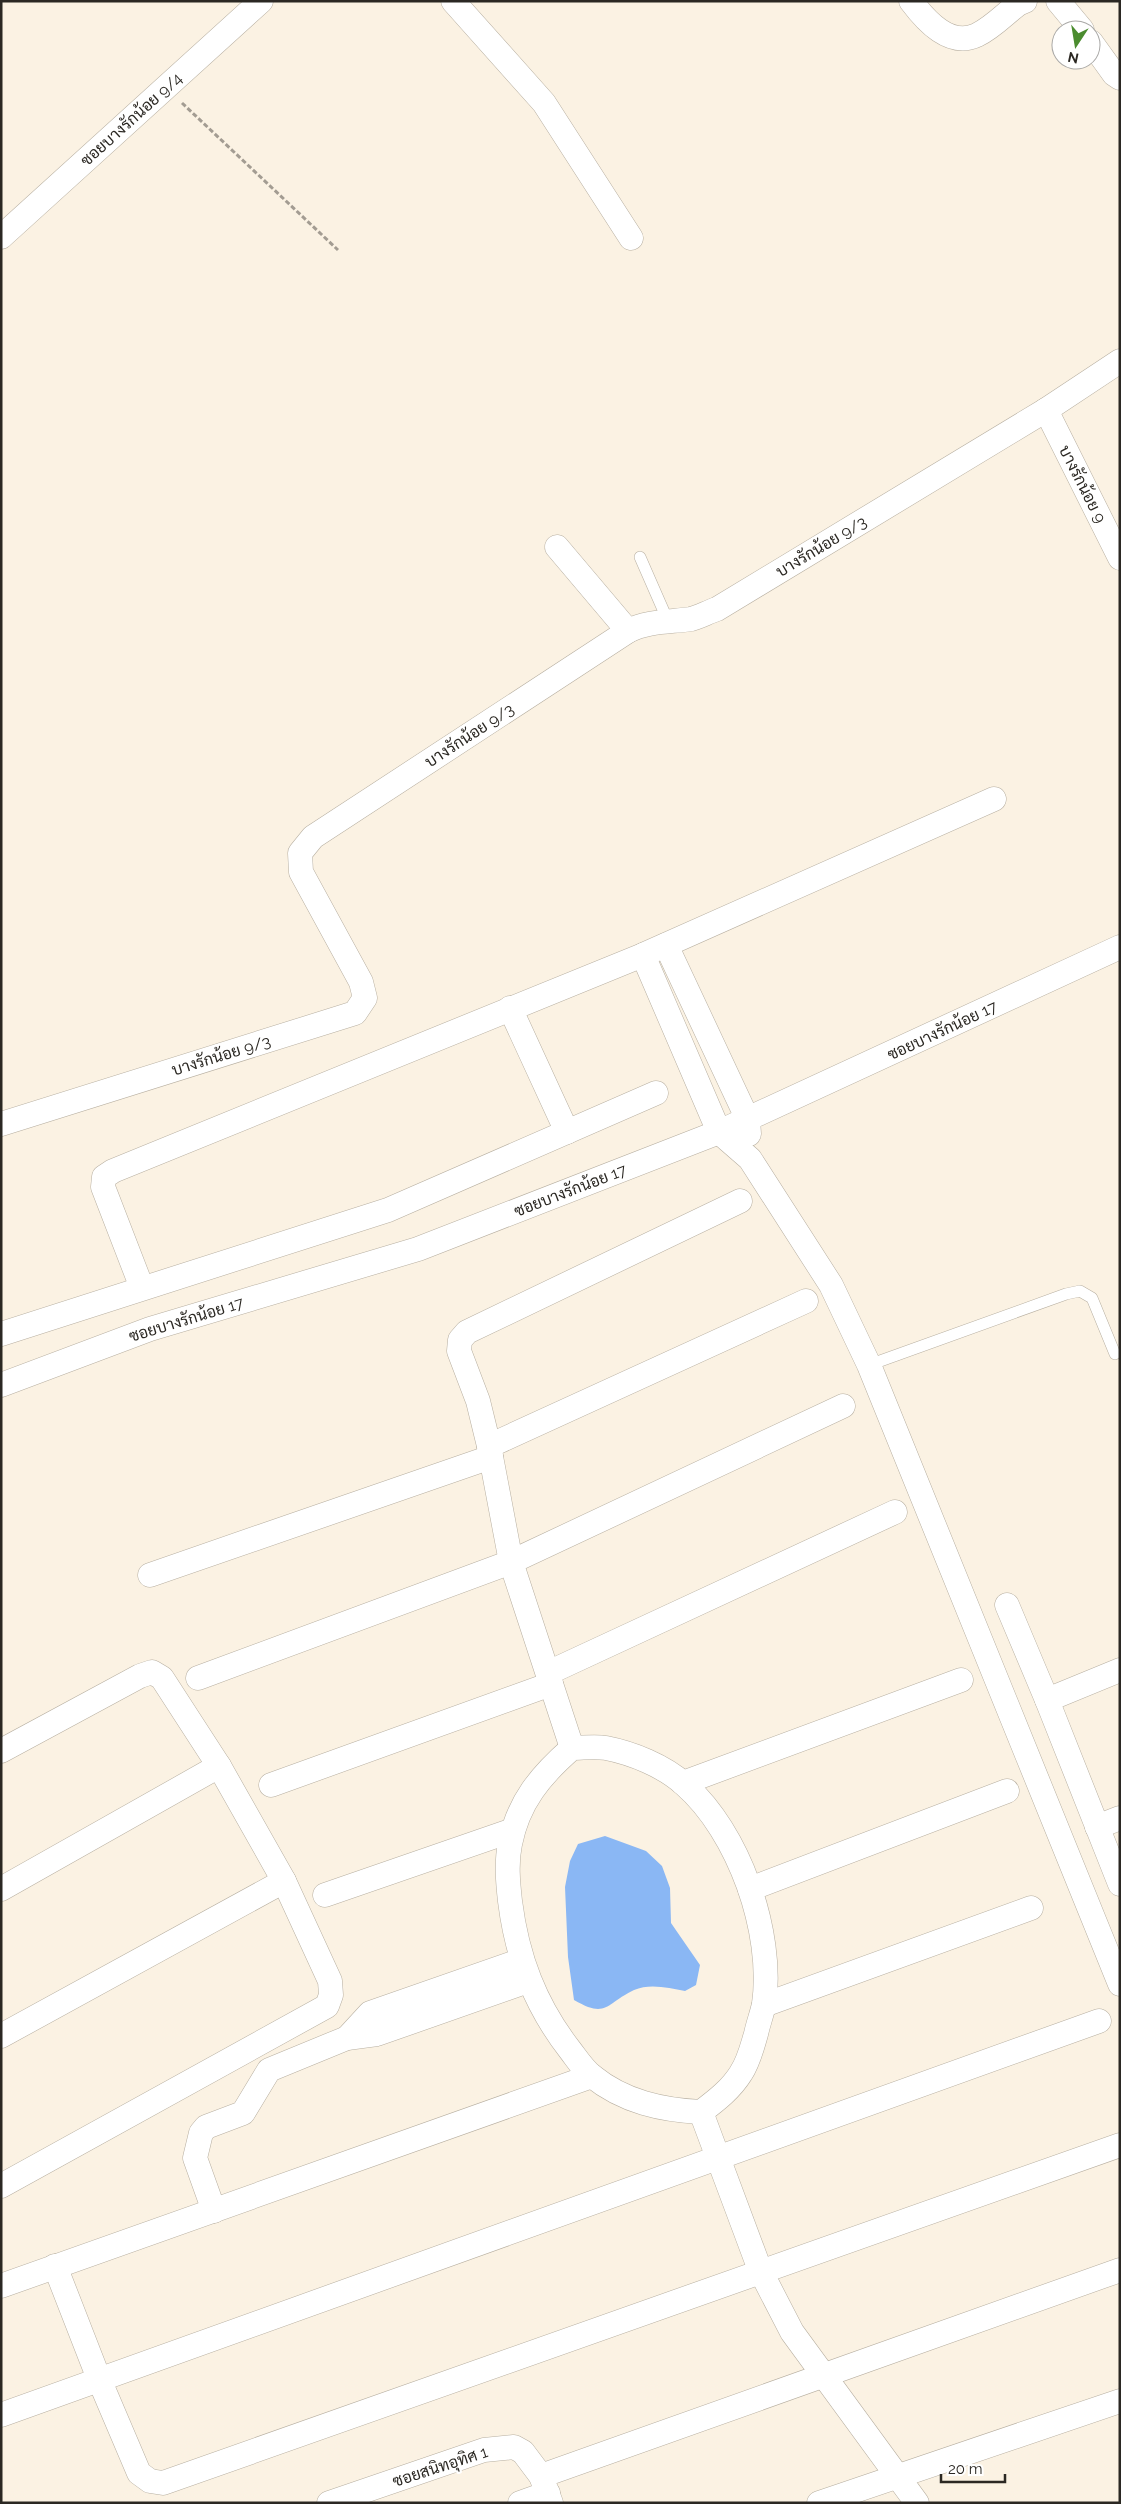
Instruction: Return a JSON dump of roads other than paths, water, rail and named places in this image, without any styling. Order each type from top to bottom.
[{"type":"street","name":"ซอยบางรักน้อย 9/4","points":[[1,236],[261,1]]},
{"type":"street","points":[[453,1],[544,103],[631,238]]},
{"type":"street","points":[[925,17],[959,40],[977,35],[1018,4],[1025,1]]},
{"type":"street","points":[[1058,1],[1074,20]]},
{"type":"street","points":[[1101,56],[1114,74],[1120,78]]},
{"type":"street","name":"บางรักน้อย 9/3","points":[[1,1124],[355,1013],[365,998],[361,982],[300,872],[300,853],[313,837],[628,631],[636,627],[668,621],[692,619],[717,609],[1046,410],[1120,361]]},
{"type":"street","name":"บางรักน้อย 9","points":[[1046,410],[1120,558]]},
{"type":"street","points":[[557,547],[628,631]]},
{"type":"street","points":[[142,1288],[103,1187],[104,1177],[510,1008],[643,955],[994,799]]},
{"type":"street","points":[[666,945],[748,1120],[750,1159]]},
{"type":"street","name":"ซอยบางรักน้อย 17","points":[[1,1385],[150,1329],[418,1249],[719,1132],[1120,947]]},
{"type":"street","points":[[643,955],[719,1132],[750,1159],[831,1285],[870,1365],[1120,1984]]},
{"type":"street","points":[[510,1008],[566,1132]]},
{"type":"street","points":[[1,1334],[388,1210],[656,1093]]},
{"type":"street","points":[[572,1748],[512,1562],[490,1452],[478,1401],[460,1351],[460,1340],[463,1336],[740,1201]]},
{"type":"street","points":[[150,1575],[490,1452],[806,1301]]},
{"type":"street","points":[[198,1678],[512,1562],[843,1406]]},
{"type":"street","points":[[272,1785],[549,1678],[895,1512]]},
{"type":"street","points":[[1007,1606],[1047,1700],[1120,1884]]},
{"type":"street","points":[[1047,1700],[1120,1670]]},
{"type":"street","points":[[1,1751],[140,1676],[152,1672],[162,1678],[219,1766],[284,1881],[330,1982],[331,1995],[327,2006],[1,2186]]},
{"type":"street","points":[[683,1783],[962,1680]]},
{"type":"street","points":[[572,1748],[605,1748],[636,1756],[683,1783],[704,1803],[726,1838],[750,1889],[759,1918],[762,1943],[764,2005],[751,2050],[742,2071],[727,2092],[701,2112],[656,2108],[634,2101],[592,2076],[558,2035],[525,1971],[514,1930],[508,1879],[509,1845],[526,1798],[546,1771],[572,1748]]},
{"type":"street","points":[[1,1889],[219,1766]]},
{"type":"street","points":[[750,1889],[1007,1791]]},
{"type":"street","points":[[1096,1827],[1120,1818]]},
{"type":"street","points":[[325,1895],[514,1830]]},
{"type":"street","points":[[1,2036],[284,1881]]},
{"type":"street","points":[[764,2005],[1031,1908]]},
{"type":"street","points":[[214,2211],[195,2158],[201,2133],[206,2127],[243,2114],[269,2070],[347,2038],[377,2034],[525,1971]]},
{"type":"street","points":[[1,2415],[1099,2021]]},
{"type":"street","points":[[1,2286],[592,2076]]},
{"type":"street","points":[[701,2112],[760,2270],[792,2332],[899,2475],[917,2503]]},
{"type":"street","points":[[55,2266],[99,2379],[139,2473],[150,2481],[163,2483],[760,2270],[1120,2145]]},
{"type":"street","points":[[520,2503],[824,2376],[1120,2270]]},
{"type":"street","points":[[819,2503],[1120,2401]]},
{"type":"street","name":"ซอยสนิทอุทิศ 1","points":[[329,2503],[484,2450],[500,2448],[514,2448],[523,2452],[547,2491]]},
{"type":"lane","points":[[640,557],[668,621]]},
{"type":"lane","points":[[870,1365],[1066,1294],[1080,1291],[1092,1298],[1115,1354]]},
{"type":"water","points":[[605,1836],[646,1851],[662,1866],[670,1888],[671,1923],[700,1965],[696,1985],[685,1991],[660,1987],[640,1988],[600,2009],[585,2006],[574,2000],[568,1957],[565,1887],[570,1861],[578,1844]]}]
